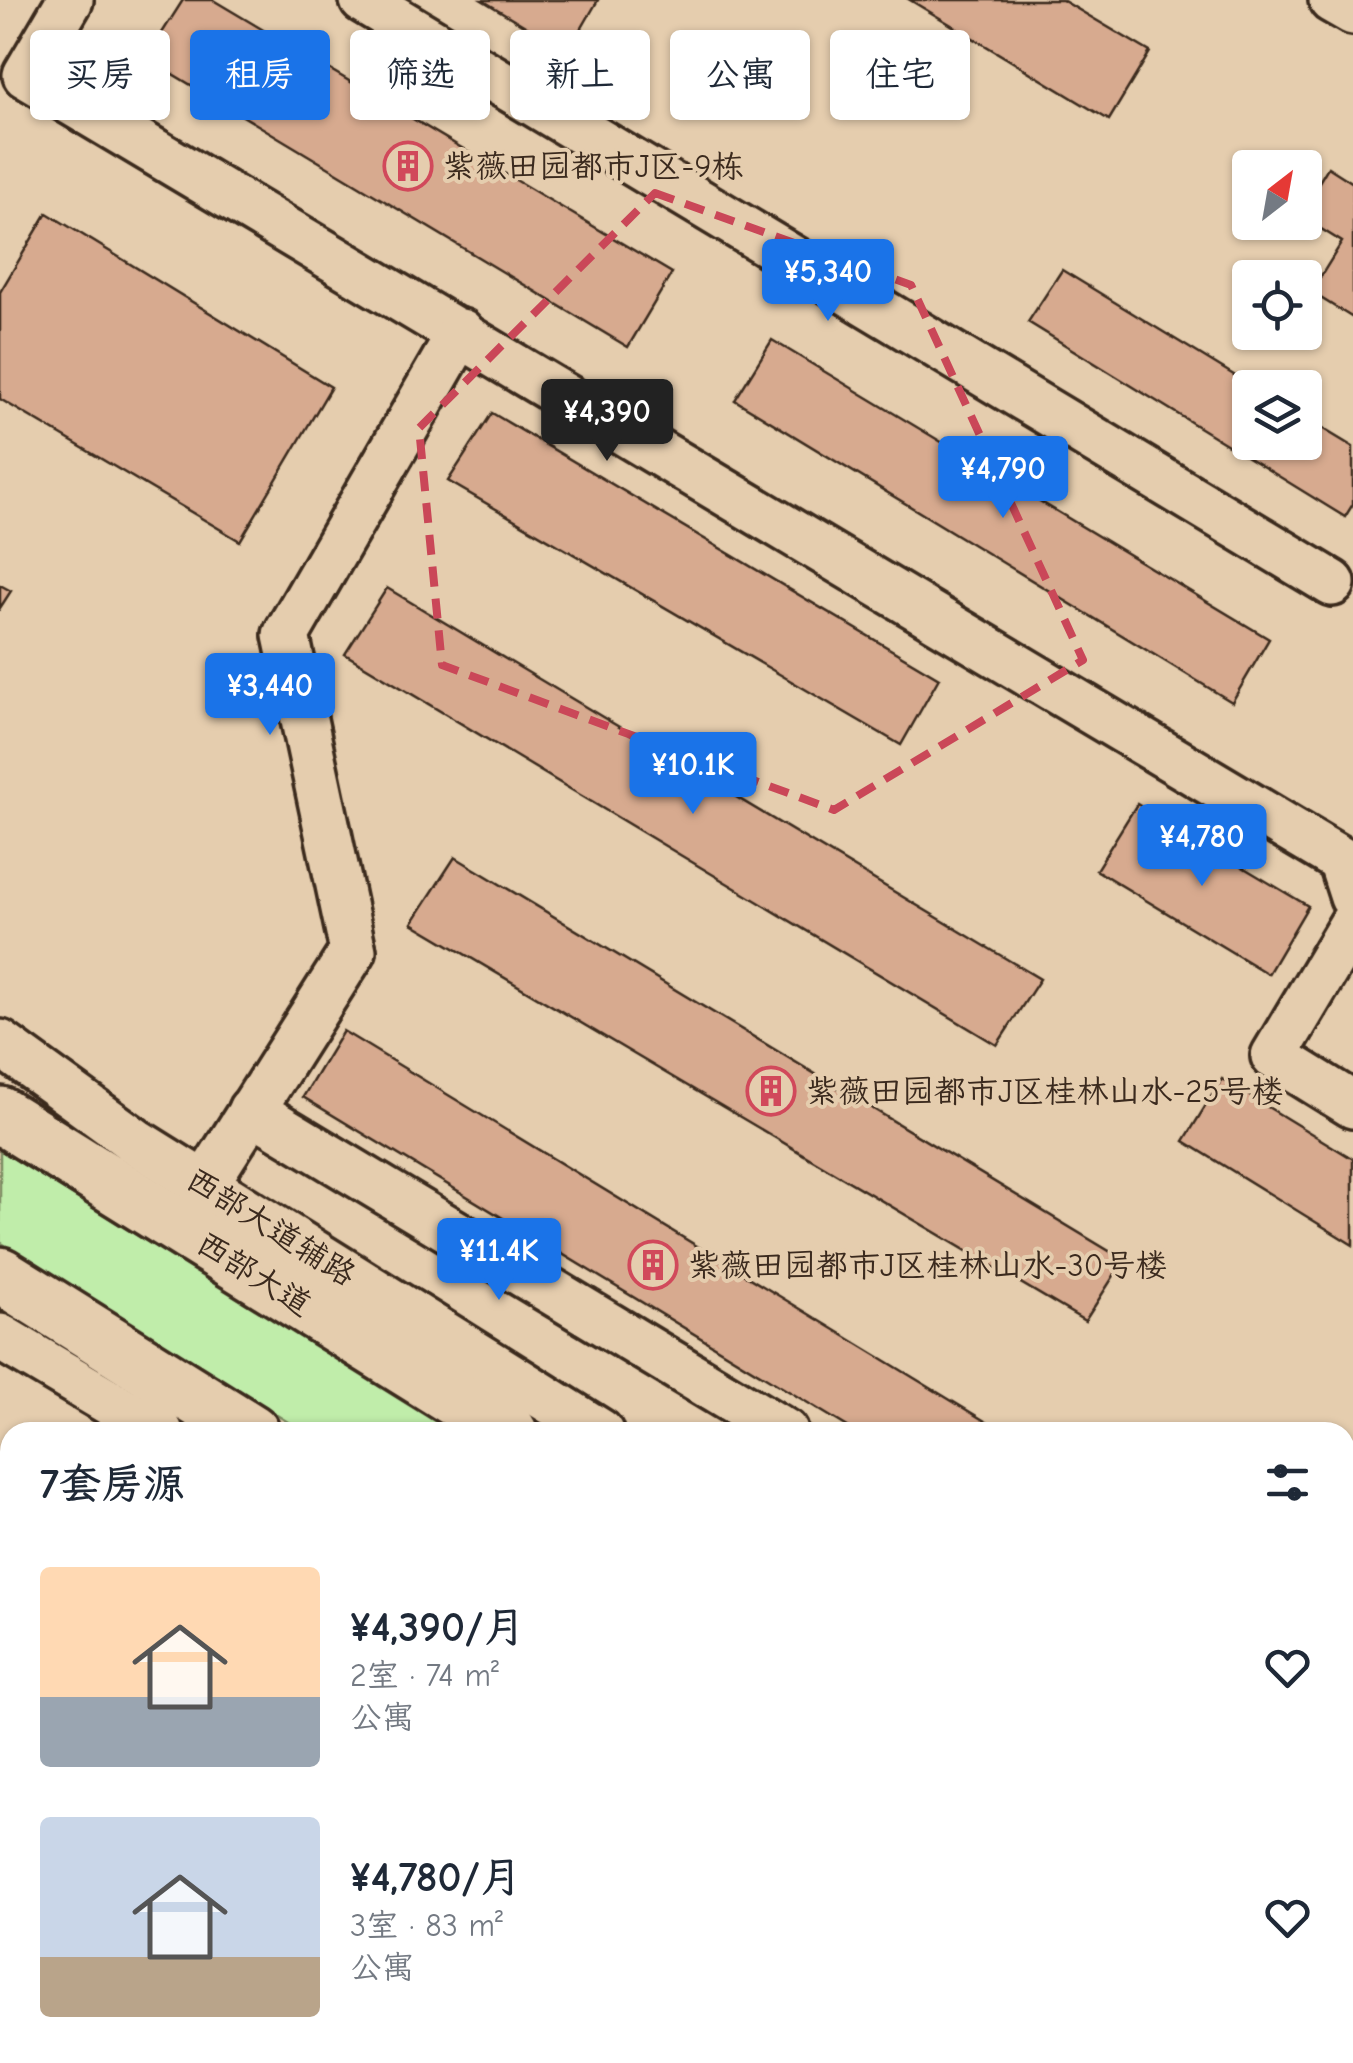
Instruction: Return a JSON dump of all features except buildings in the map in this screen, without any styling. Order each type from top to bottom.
[{"type":"main road","name":"西部大道","points":[[0,1115],[492,1422]]},
{"type":"main road","points":[[0,1275],[236,1422]]},
{"type":"street","points":[[70,0],[26,75],[1341,860],[1353,897]]},
{"type":"street","points":[[363,0],[1332,583]]},
{"type":"street","points":[[1332,0],[1353,12]]},
{"type":"street","points":[[204,1186],[353,951],[286,635],[460,332]]},
{"type":"street","points":[[1353,923],[1274,1056],[1353,1105]]},
{"type":"street","name":"西部大道辅路","points":[[0,1043],[134,1141],[584,1422]]},
{"type":"street","points":[[251,1110],[768,1422]]},
{"type":"street","points":[[0,1338],[143,1422]]},
{"type":"highlighted area","points":[[655,193],[911,285],[1083,660],[834,810],[442,665],[419,428]]},
{"type":"green space","points":[[0,1150],[436,1422],[288,1422],[0,1242]]},
{"type":"place","name":"紫薇田园都市J区-9栋","points":[[408,166]]},
{"type":"place","name":"紫薇田园都市J区桂林山水-25号楼","points":[[771,1091]]},
{"type":"place","name":"紫薇田园都市J区桂林山水-30号楼","points":[[653,1265]]}]
